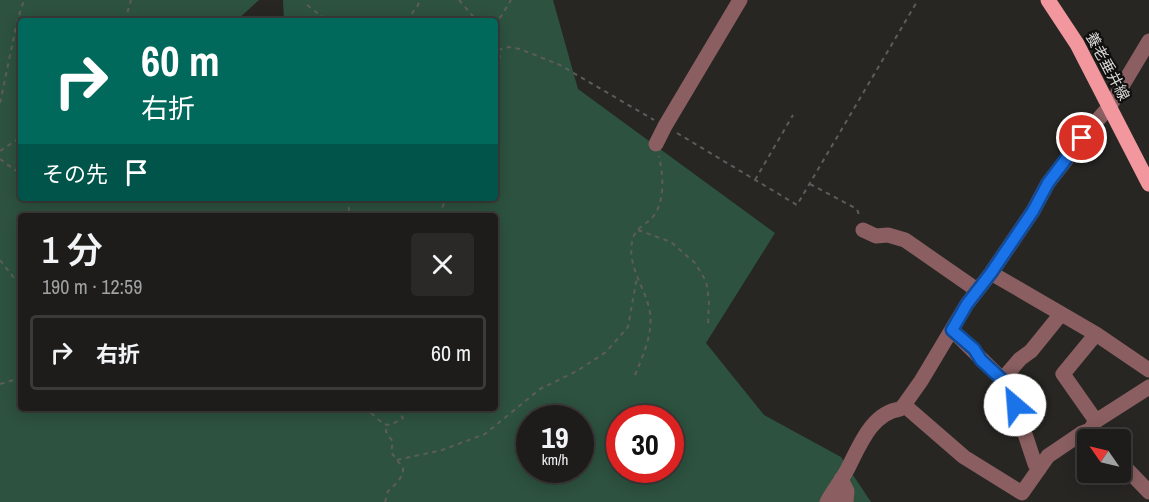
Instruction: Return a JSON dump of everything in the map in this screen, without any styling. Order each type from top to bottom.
[{"type":"main road","name":"養老垂井線","points":[[1048,0],[1077,44],[1149,184]]},
{"type":"street","points":[[656,144],[740,0]]},
{"type":"street","points":[[827,502],[852,456],[874,424],[881,416],[900,409],[921,381],[967,304],[1033,211],[1048,183],[1110,106],[1149,41]]},
{"type":"street","points":[[864,230],[876,236],[905,240],[977,290]]},
{"type":"street","points":[[991,273],[1096,334],[1149,370]]},
{"type":"street","points":[[1002,380],[1020,359],[1031,351],[1061,314]]},
{"type":"street","points":[[952,330],[1009,386],[1035,464],[1039,469]]},
{"type":"street","points":[[1094,429],[1064,374],[1096,334]]},
{"type":"street","points":[[1096,429],[1149,387]]},
{"type":"street","points":[[904,405],[964,457],[1022,493],[1048,456],[1077,436]]},
{"type":"street","points":[[1131,473],[1149,492]]},
{"type":"street","points":[[841,479],[847,491],[846,501],[843,502]]},
{"type":"path","points":[[18,18],[24,0]]},
{"type":"path","points":[[126,18],[131,0]]},
{"type":"path","points":[[409,18],[420,0]]},
{"type":"path","points":[[459,0],[474,18]]},
{"type":"path","points":[[498,21],[511,0]]},
{"type":"path","points":[[498,73],[500,64],[498,50],[509,46],[560,65],[797,205],[918,0]]},
{"type":"path","points":[[307,5],[324,18]]},
{"type":"path","points":[[0,103],[18,19]]},
{"type":"path","points":[[755,180],[793,115]]},
{"type":"path","points":[[0,151],[18,139]]},
{"type":"path","points":[[635,375],[650,332],[651,316],[648,301],[638,280],[632,254],[633,237],[653,216],[659,206],[662,170],[656,144]]},
{"type":"path","points":[[0,159],[18,171]]},
{"type":"path","points":[[810,184],[857,209],[864,230]]},
{"type":"path","points":[[638,230],[671,242],[696,263],[706,281],[710,300],[708,326]]},
{"type":"path","points":[[0,260],[18,283]]},
{"type":"path","points":[[397,460],[442,450],[485,434],[540,389],[577,371],[606,351],[628,327],[638,280]]},
{"type":"path","points":[[0,384],[18,379]]},
{"type":"path","points":[[387,426],[402,418],[398,411]]},
{"type":"path","points":[[371,413],[387,426]]},
{"type":"path","points":[[385,502],[388,491],[398,482],[403,473],[403,468],[391,452],[393,442],[386,432],[387,426]]},
{"type":"green space","points":[[0,0],[259,0],[239,18],[18,18],[18,201],[498,201],[498,18],[284,18],[283,0],[553,0],[578,89],[775,233],[706,343],[764,415],[841,457],[871,502],[0,502]]},
{"type":"route","points":[[1015,405],[1009,386],[981,360],[974,349],[952,330],[967,304],[1033,211],[1048,183],[1082,138]]}]
